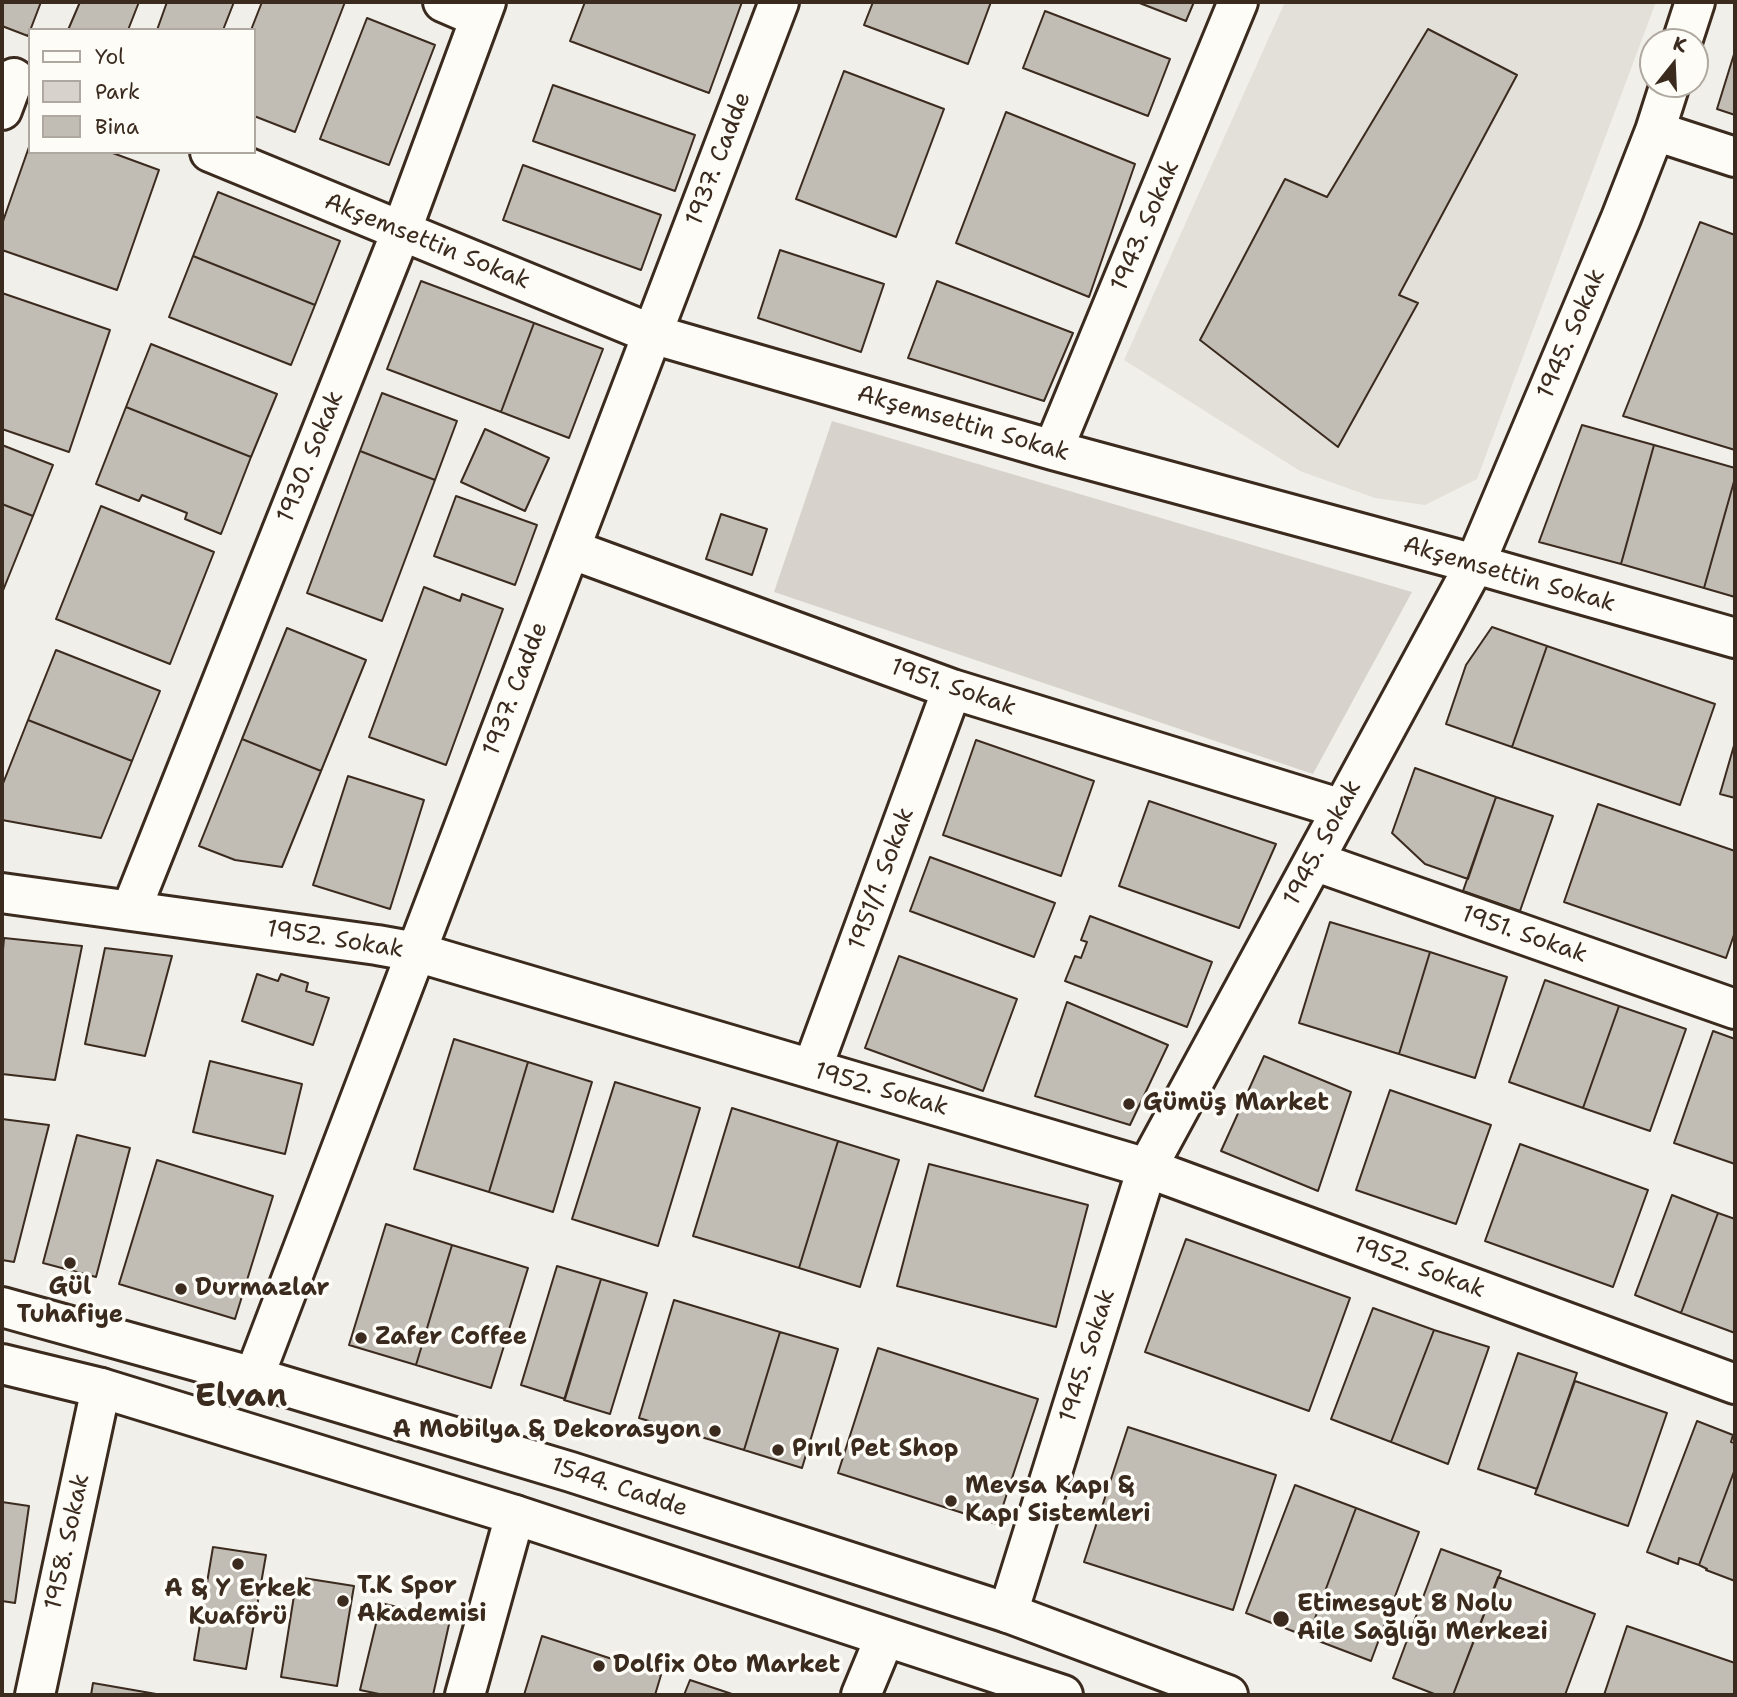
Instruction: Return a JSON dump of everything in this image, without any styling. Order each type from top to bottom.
[{"type":"street","points":[[443,2],[483,10]]},
{"type":"street","name":"1937. Cadde","points":[[254,1377],[779,2]]},
{"type":"street","name":"1943. Sokak","points":[[1053,450],[1238,2]]},
{"type":"street","points":[[1687,28],[1695,2]]},
{"type":"street","name":"1930. Sokak","points":[[131,910],[401,232],[483,10]]},
{"type":"street","name":"1945. Sokak","points":[[1008,1613],[1147,1168],[1475,564],[1656,131],[1666,98]]},
{"type":"street","points":[[1656,131],[1735,157]]},
{"type":"street","name":"Akşemsettin Sokak","points":[[214,154],[652,334],[1053,450],[1475,564],[1735,638]]},
{"type":"street","name":"1951. Sokak","points":[[570,549],[952,690],[1342,809]]},
{"type":"street","name":"1951/1. Sokak","points":[[812,1069],[952,690]]},
{"type":"street","name":"1951. Sokak","points":[[1314,861],[1735,1009]]},
{"type":"street","name":"1952. Sokak","points":[[2,893],[416,952],[1147,1168],[1735,1384]]},
{"type":"street","name":"1544. Cadde","points":[[2,1307],[254,1377],[571,1472],[1008,1613],[1228,1695]]},
{"type":"street","points":[[2,1364],[101,1388],[515,1515],[1063,1695]]},
{"type":"street","name":"1958. Sokak","points":[[35,1695],[101,1388]]},
{"type":"street","points":[[465,1695],[515,1515]]},
{"type":"street","points":[[861,1695],[885,1637]]},
{"type":"shaded area","points":[[1285,2],[1656,2],[1646,28],[1639,28],[1639,47],[1477,479],[1425,505],[1375,498],[1300,471],[1124,360]]},
{"type":"green space","points":[[832,421],[1412,592],[1313,774],[774,592]]},
{"type":"building","points":[[2,2],[41,2],[31,28],[28,28],[28,36],[2,26]]},
{"type":"building","points":[[80,2],[139,2],[129,28],[69,28]]},
{"type":"building","points":[[167,2],[234,2],[224,28],[158,28]]},
{"type":"building","points":[[262,2],[345,2],[295,132],[256,117],[256,28],[252,28]]},
{"type":"building","points":[[585,2],[742,2],[709,93],[570,41]]},
{"type":"building","points":[[873,2],[991,2],[968,64],[864,25]]},
{"type":"building","points":[[1137,2],[1194,2],[1186,21]]},
{"type":"building","points":[[1045,11],[1170,59],[1148,116],[1023,68]]},
{"type":"building","points":[[367,18],[435,45],[389,165],[320,139]]},
{"type":"building","points":[[1428,29],[1517,75],[1399,295],[1418,303],[1338,447],[1200,340],[1285,179],[1327,197]]},
{"type":"building","points":[[1735,51],[1735,115],[1717,109]]},
{"type":"building","points":[[844,71],[944,109],[896,237],[796,199]]},
{"type":"building","points":[[553,85],[695,135],[675,191],[533,141]]},
{"type":"building","points":[[1006,112],[1135,164],[1089,297],[956,243]]},
{"type":"building","points":[[28,150],[28,154],[115,154],[159,170],[117,290],[2,250],[2,224]]},
{"type":"building","points":[[523,165],[661,215],[641,270],[503,220]]},
{"type":"building","points":[[218,192],[340,241],[315,305],[193,256]]},
{"type":"building","points":[[1700,222],[1735,235],[1735,450],[1623,416]]},
{"type":"building","points":[[780,250],[884,284],[861,352],[758,318]]},
{"type":"building","points":[[193,256],[315,305],[291,365],[169,317]]},
{"type":"building","points":[[421,281],[534,323],[501,412],[387,369]]},
{"type":"building","points":[[937,281],[1073,333],[1044,401],[908,358]]},
{"type":"building","points":[[2,293],[110,330],[69,452],[2,429]]},
{"type":"building","points":[[534,323],[603,349],[569,438],[501,412]]},
{"type":"building","points":[[151,344],[277,394],[251,457],[126,407]]},
{"type":"building","points":[[382,393],[457,421],[435,480],[360,451]]},
{"type":"building","points":[[126,407],[251,457],[221,534],[185,519],[187,513],[142,495],[139,501],[96,484]]},
{"type":"building","points":[[1582,425],[1654,445],[1621,564],[1539,542]]},
{"type":"building","points":[[485,429],[549,458],[525,511],[461,482]]},
{"type":"building","points":[[2,445],[53,465],[33,516],[2,504]]},
{"type":"building","points":[[1654,445],[1735,468],[1735,478],[1704,588],[1621,564]]},
{"type":"building","points":[[360,451],[435,480],[382,621],[307,593]]},
{"type":"building","points":[[1735,478],[1735,597],[1704,588]]},
{"type":"building","points":[[456,496],[537,525],[515,585],[434,556]]},
{"type":"building","points":[[2,504],[33,516],[2,593]]},
{"type":"building","points":[[101,506],[214,552],[170,664],[56,619]]},
{"type":"building","points":[[721,514],[767,529],[752,575],[706,559]]},
{"type":"building","points":[[424,587],[460,601],[462,594],[503,609],[446,765],[369,737]]},
{"type":"building","points":[[1492,627],[1547,646],[1512,747],[1446,724],[1466,665]]},
{"type":"building","points":[[287,628],[366,660],[321,771],[242,739]]},
{"type":"building","points":[[1547,646],[1715,704],[1680,805],[1512,747]]},
{"type":"building","points":[[56,650],[160,691],[132,761],[28,720]]},
{"type":"building","points":[[28,720],[132,761],[101,838],[2,820],[2,786]]},
{"type":"building","points":[[242,739],[321,771],[282,867],[235,860],[199,846]]},
{"type":"building","points":[[976,740],[1094,781],[1061,876],[943,835]]},
{"type":"building","points":[[1735,742],[1735,798],[1720,794]]},
{"type":"building","points":[[1415,768],[1496,797],[1468,879],[1425,864],[1392,833]]},
{"type":"building","points":[[348,776],[424,800],[390,909],[313,885]]},
{"type":"building","points":[[1496,797],[1553,816],[1520,911],[1463,891]]},
{"type":"building","points":[[1149,801],[1276,844],[1239,928],[1119,886]]},
{"type":"building","points":[[1598,804],[1735,851],[1735,932],[1726,958],[1564,902]]},
{"type":"building","points":[[930,857],[1055,903],[1034,957],[910,911]]},
{"type":"building","points":[[1090,916],[1212,962],[1187,1027],[1065,981],[1075,956],[1081,958],[1087,942],[1081,940]]},
{"type":"building","points":[[1330,922],[1430,952],[1399,1054],[1299,1023]]},
{"type":"building","points":[[4,938],[82,946],[55,1080],[2,1074]]},
{"type":"building","points":[[105,948],[172,956],[145,1056],[85,1044]]},
{"type":"building","points":[[1430,952],[1507,977],[1475,1078],[1399,1054]]},
{"type":"building","points":[[899,956],[1017,999],[983,1091],[865,1048]]},
{"type":"building","points":[[257,974],[278,981],[281,974],[308,983],[306,991],[329,998],[313,1045],[242,1021]]},
{"type":"building","points":[[1545,980],[1619,1006],[1583,1108],[1509,1082]]},
{"type":"building","points":[[1067,1002],[1168,1045],[1130,1125],[1035,1096]]},
{"type":"building","points":[[1619,1006],[1686,1029],[1650,1131],[1583,1108]]},
{"type":"building","points":[[1713,1031],[1735,1039],[1735,1164],[1674,1143]]},
{"type":"building","points":[[454,1039],[528,1062],[489,1192],[414,1169]]},
{"type":"building","points":[[1264,1056],[1351,1092],[1318,1191],[1221,1151]]},
{"type":"building","points":[[210,1061],[302,1084],[285,1154],[193,1132]]},
{"type":"building","points":[[528,1062],[592,1082],[553,1212],[489,1192]]},
{"type":"building","points":[[615,1082],[700,1108],[658,1246],[572,1219]]},
{"type":"building","points":[[1390,1090],[1491,1125],[1456,1224],[1356,1190]]},
{"type":"building","points":[[732,1108],[838,1141],[799,1268],[693,1236]]},
{"type":"building","points":[[2,1119],[49,1125],[14,1262],[2,1260]]},
{"type":"building","points":[[77,1135],[130,1148],[96,1277],[43,1263]]},
{"type":"building","points":[[838,1141],[899,1160],[860,1287],[799,1268]]},
{"type":"building","points":[[1520,1144],[1648,1190],[1613,1287],[1485,1241]]},
{"type":"building","points":[[157,1160],[273,1196],[235,1319],[119,1284]]},
{"type":"building","points":[[929,1164],[1088,1205],[1056,1327],[897,1286]]},
{"type":"building","points":[[1672,1195],[1718,1213],[1681,1313],[1635,1295]]},
{"type":"building","points":[[1718,1213],[1735,1219],[1735,1333],[1681,1313]]},
{"type":"building","points":[[386,1224],[452,1245],[416,1365],[349,1345]]},
{"type":"building","points":[[1186,1239],[1350,1298],[1309,1411],[1145,1352]]},
{"type":"building","points":[[452,1245],[528,1268],[491,1388],[416,1365]]},
{"type":"building","points":[[557,1266],[601,1279],[565,1399],[521,1385]]},
{"type":"building","points":[[601,1279],[647,1293],[610,1414],[564,1400]]},
{"type":"building","points":[[674,1300],[780,1332],[744,1450],[639,1418]]},
{"type":"building","points":[[1373,1308],[1434,1330],[1391,1442],[1331,1419]]},
{"type":"building","points":[[1434,1330],[1489,1347],[1448,1464],[1391,1442]]},
{"type":"building","points":[[780,1332],[838,1349],[802,1468],[744,1450]]},
{"type":"building","points":[[878,1348],[1038,1399],[997,1524],[838,1473]]},
{"type":"building","points":[[1518,1353],[1577,1373],[1537,1489],[1478,1469]]},
{"type":"building","points":[[1575,1381],[1667,1413],[1628,1526],[1535,1494]]},
{"type":"building","points":[[1697,1421],[1733,1435],[1731,1442],[1735,1443],[1735,1469],[1699,1565],[1679,1558],[1678,1564],[1647,1552]]},
{"type":"building","points":[[1128,1427],[1276,1475],[1233,1610],[1084,1562]]},
{"type":"building","points":[[1735,1469],[1735,1581],[1699,1565]]},
{"type":"building","points":[[1295,1485],[1356,1508],[1308,1637],[1246,1613]]},
{"type":"building","points":[[2,1502],[29,1506],[15,1603],[2,1601]]},
{"type":"building","points":[[1356,1508],[1419,1532],[1371,1661],[1308,1637]]},
{"type":"building","points":[[213,1547],[266,1555],[246,1669],[194,1660]]},
{"type":"building","points":[[1441,1549],[1501,1571],[1453,1695],[1437,1695],[1393,1678]]},
{"type":"building","points":[[297,1577],[354,1586],[337,1686],[281,1677]]},
{"type":"building","points":[[1498,1577],[1595,1614],[1565,1695],[1453,1695]]},
{"type":"building","points":[[381,1603],[450,1620],[433,1695],[384,1695],[360,1690]]},
{"type":"building","points":[[1627,1626],[1735,1663],[1735,1695],[1604,1695]]},
{"type":"building","points":[[542,1636],[661,1675],[655,1695],[524,1695]]},
{"type":"building","points":[[690,1680],[735,1695],[684,1695]]},
{"type":"building","points":[[93,1683],[162,1695],[91,1695]]},
{"type":"place","name":"Gümüş Market","points":[[1129,1104]]},
{"type":"place","name":"Gül Tuhafiye","points":[[70,1263]]},
{"type":"place","name":"Durmazlar","points":[[181,1289]]},
{"type":"place","name":"Zafer Coffee","points":[[361,1338]]},
{"type":"place","name":"A Mobilya & Dekorasyon","points":[[715,1431]]},
{"type":"place","name":"Pırıl Pet Shop","points":[[778,1450]]},
{"type":"place","name":"Mevsa Kapı & Kapı Sistemleri","points":[[951,1501]]},
{"type":"place","name":"A & Y Erkek Kuaförü","points":[[238,1564]]},
{"type":"place","name":"T.K Spor Akademisi","points":[[343,1601]]},
{"type":"place","name":"Etimesgut 8 Nolu Aile Sağlığı Merkezi","points":[[1281,1619]]},
{"type":"place","name":"Dolfix Oto Market","points":[[599,1666]]},
{"type":"district","name":"Elvan","points":[[241,1398]]}]
